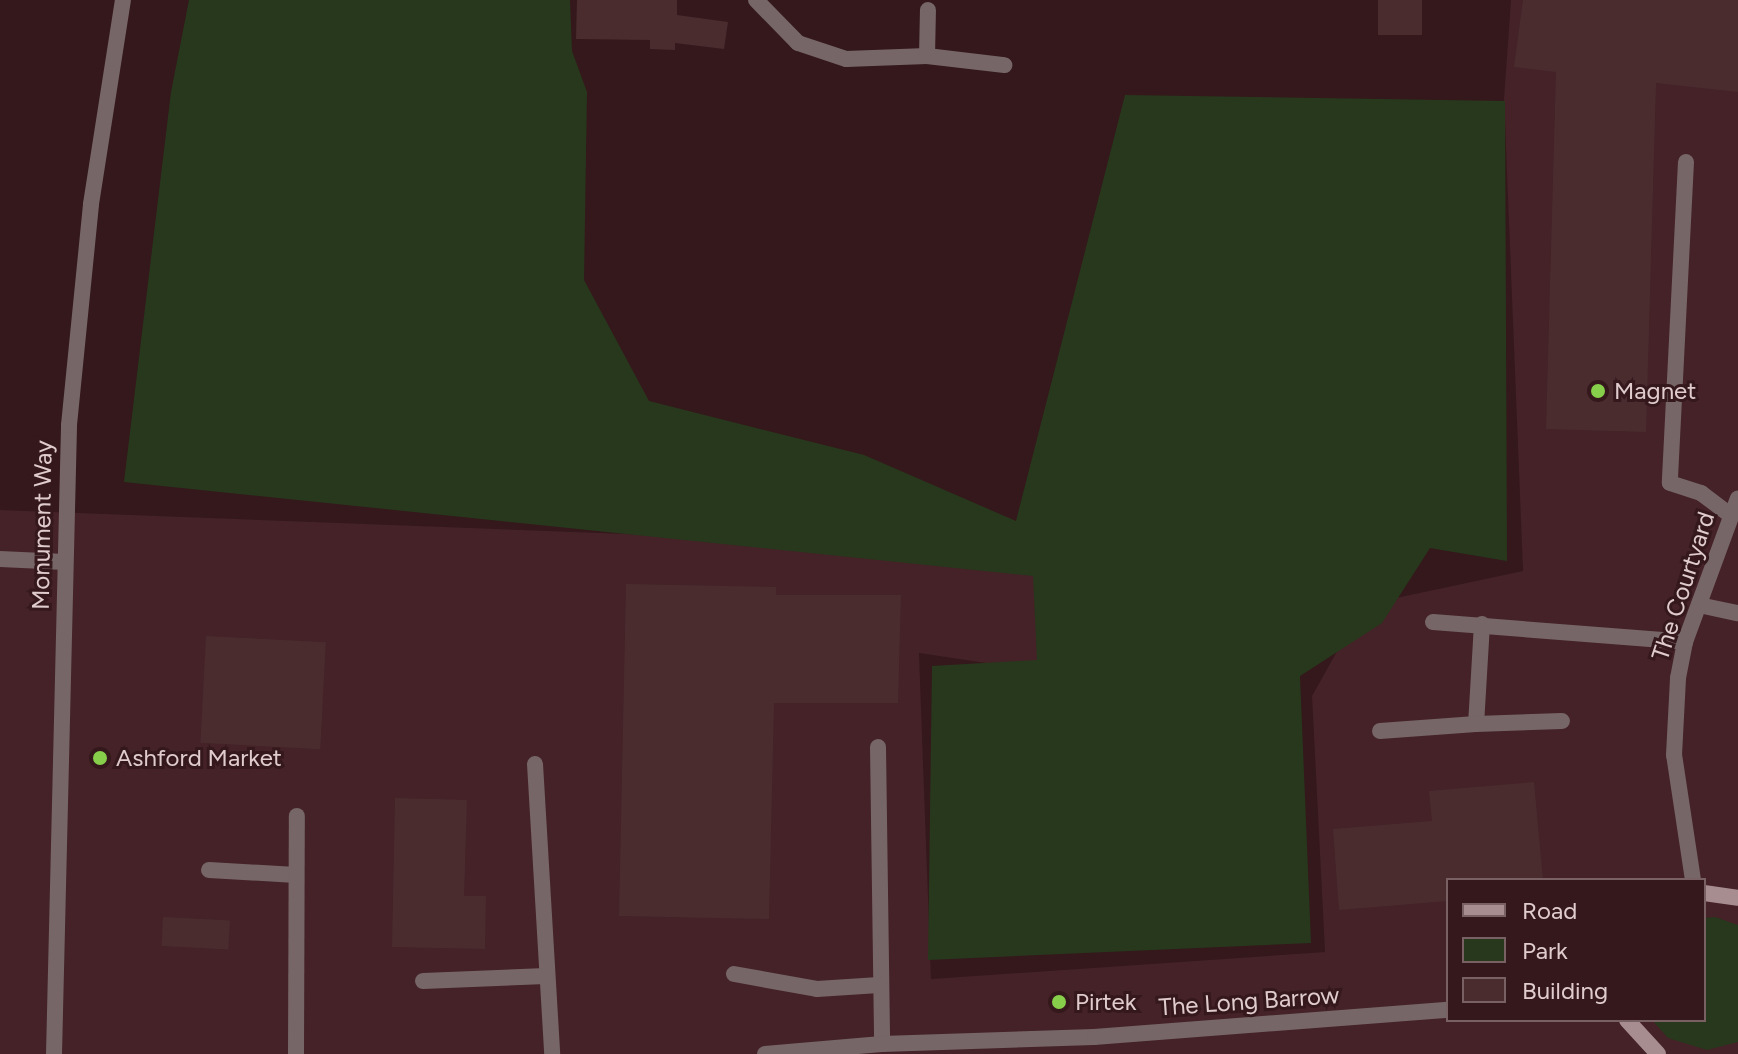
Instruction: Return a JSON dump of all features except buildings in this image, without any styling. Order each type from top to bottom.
[{"type":"street","name":"Monument Way","points":[[54,1054],[65,562],[79,299],[123,0]]},
{"type":"street","points":[[756,0],[798,43],[846,59],[927,56],[1004,65]]},
{"type":"street","points":[[927,56],[928,10]]},
{"type":"street","points":[[1686,162],[1670,483],[1701,493],[1731,516]]},
{"type":"street","name":"The Courtyard","points":[[1693,878],[1674,755],[1685,642],[1738,498]]},
{"type":"street","points":[[0,559],[65,562]]},
{"type":"street","points":[[1699,605],[1738,613]]},
{"type":"street","points":[[1433,622],[1685,642]]},
{"type":"street","points":[[1476,724],[1482,624]]},
{"type":"street","points":[[1380,731],[1562,721]]},
{"type":"street","points":[[878,747],[882,1044]]},
{"type":"street","points":[[535,764],[552,1054]]},
{"type":"street","points":[[296,1054],[297,816]]},
{"type":"street","points":[[209,870],[296,875]]},
{"type":"street","points":[[1706,893],[1738,898]]},
{"type":"street","points":[[734,974],[817,989],[879,985]]},
{"type":"street","points":[[423,981],[546,976]]},
{"type":"street","name":"The Long Barrow","points":[[765,1054],[882,1044],[929,1049],[1446,1010]]},
{"type":"street","points":[[1629,1022],[1658,1054]]},
{"type":"shaded area","points":[[1511,0],[1738,0],[1738,1054],[0,1054],[0,510],[1043,550],[1047,672],[919,653],[931,979],[1325,952],[1312,696],[1363,605],[1523,571],[1504,98]]},
{"type":"green space","points":[[189,0],[570,0],[572,51],[587,92],[584,280],[649,401],[864,455],[1016,521],[1125,95],[1505,101],[1507,561],[1430,548],[1382,623],[1300,676],[1311,943],[928,960],[932,666],[1037,660],[1033,576],[124,482],[171,92]]},
{"type":"green space","points":[[1715,917],[1738,925],[1738,1042],[1707,1050],[1668,1038],[1654,1022],[1706,1022],[1706,918]]},
{"type":"place","name":"Magnet","points":[[1598,391]]},
{"type":"place","name":"Ashford Market","points":[[100,758]]},
{"type":"place","name":"Pirtek","points":[[1059,1002]]}]
